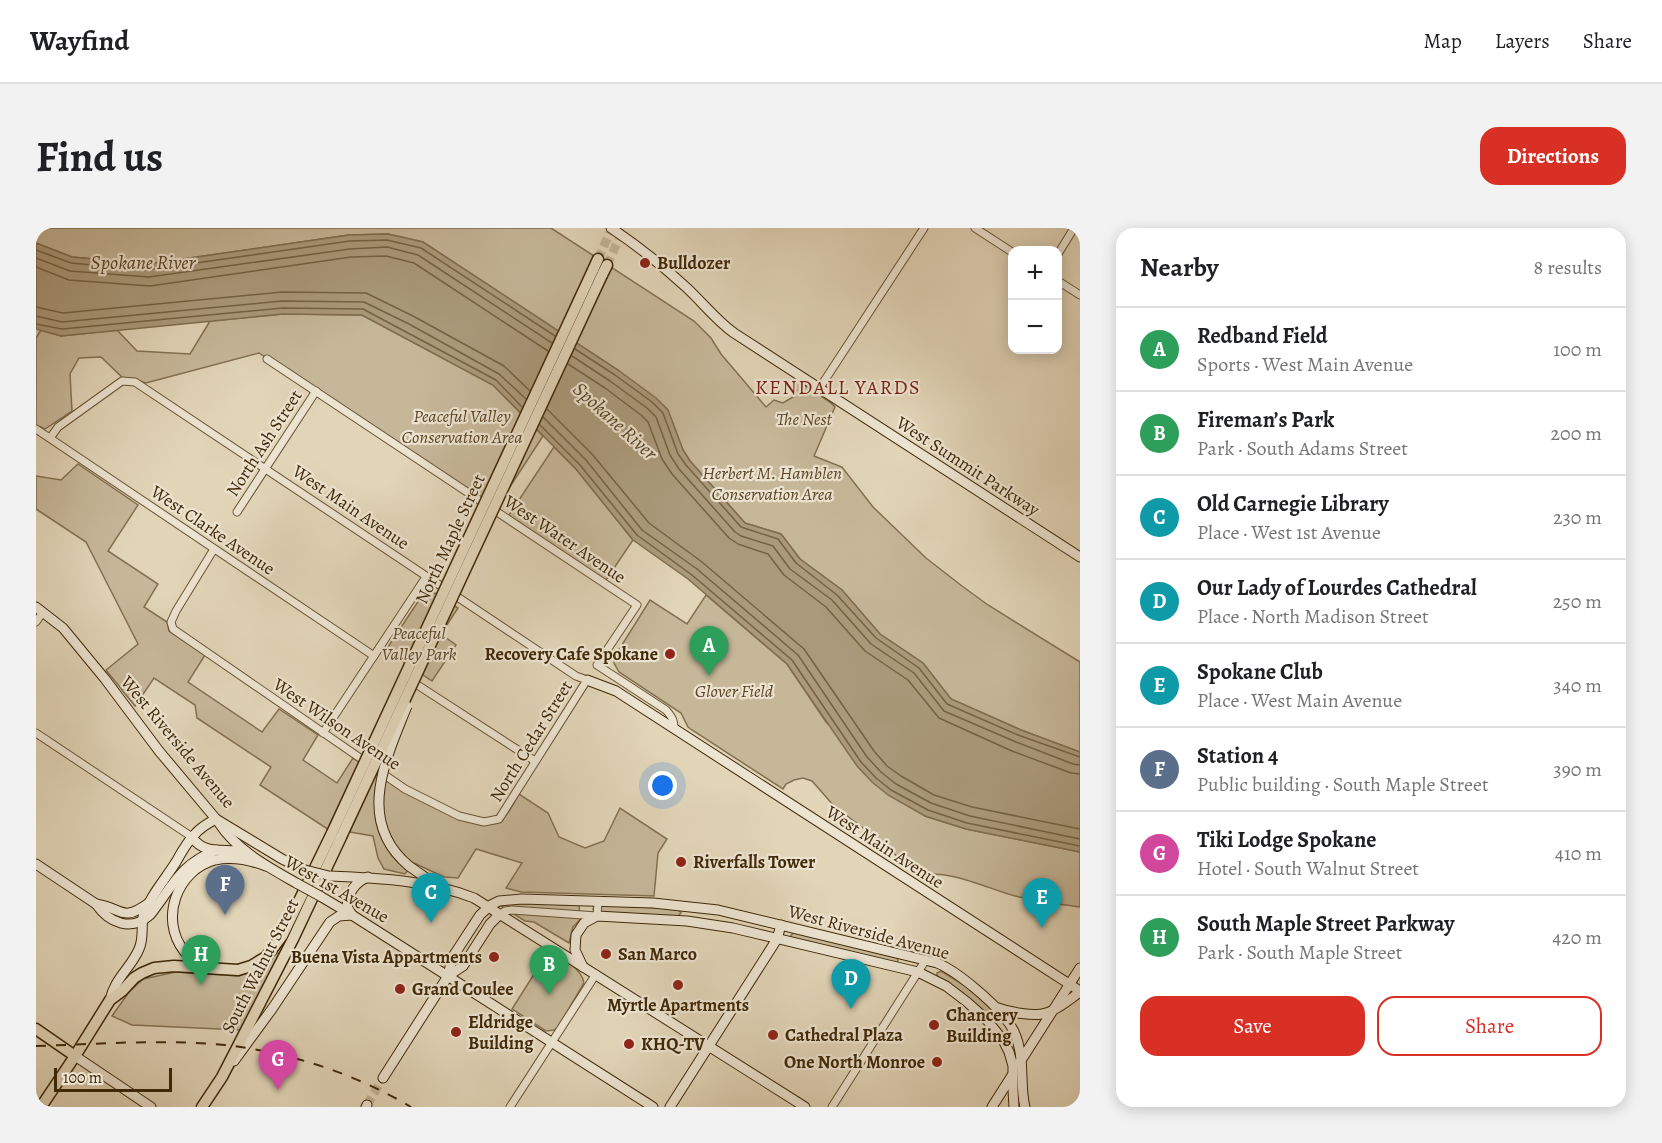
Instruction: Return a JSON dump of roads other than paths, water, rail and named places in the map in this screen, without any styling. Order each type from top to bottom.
[{"type":"main road","name":"North Maple Street","points":[[600,267],[442,621],[337,835],[600,267]]},
{"type":"main road","points":[[41,1107],[110,1000],[134,978],[154,968],[174,966],[220,970],[245,968],[257,963],[271,952],[337,835]]},
{"type":"main road","name":"South Walnut Street","points":[[202,1107],[222,1077],[293,939],[337,835]]},
{"type":"main road","points":[[36,1029],[75,1056]]},
{"type":"street","name":"West Summit Parkway","points":[[610,228],[665,268],[729,330],[1080,557]]},
{"type":"street","points":[[819,388],[924,228]]},
{"type":"street","points":[[975,228],[1008,249]]},
{"type":"street","points":[[1062,248],[1074,228]]},
{"type":"street","points":[[1062,284],[1080,295]]},
{"type":"street","name":"West Water Avenue","points":[[267,359],[637,605],[597,665]]},
{"type":"street","name":"West Main Avenue","points":[[50,438],[58,427],[122,381],[135,382],[576,676],[616,692],[674,728],[1080,992]]},
{"type":"street","name":"North Ash Street","points":[[237,512],[316,391]]},
{"type":"street","name":"West Clarke Avenue","points":[[36,429],[374,656]]},
{"type":"street","name":"West Wilson Avenue","points":[[214,549],[172,619],[171,624],[177,633],[405,789],[459,816],[484,822],[500,819]]},
{"type":"street","name":"North Maple Street","points":[[323,733],[426,577]]},
{"type":"street","points":[[36,622],[39,610]]},
{"type":"street","name":"West Riverside Avenue","points":[[39,610],[63,628],[159,751],[216,819],[282,859],[305,870],[329,876],[383,878],[441,888],[466,895],[499,915],[505,911],[516,910],[687,921],[733,928],[918,972],[946,986],[983,1016],[997,1032],[1006,1045],[1011,1060],[1014,1107]]},
{"type":"street","points":[[441,888],[401,860],[382,831],[378,809],[379,793],[391,748],[442,621]]},
{"type":"street","name":"West Main Avenue","points":[[597,665],[666,711],[674,721],[674,728]]},
{"type":"street","name":"North Cedar Street","points":[[500,819],[587,680]]},
{"type":"street","points":[[418,686],[535,761]]},
{"type":"street","points":[[36,733],[192,837],[200,846],[206,849],[240,850],[249,853]]},
{"type":"street","points":[[110,1000],[115,984],[140,949],[143,938],[143,921],[151,902],[192,837],[216,819]]},
{"type":"street","name":"West 1st Avenue","points":[[216,819],[226,833],[266,866],[352,915],[653,1107]]},
{"type":"street","points":[[96,904],[102,913],[121,923],[143,921],[186,867],[198,858],[216,850]]},
{"type":"street","points":[[220,970],[196,960],[184,950],[173,927],[172,914],[176,896],[195,870],[213,861],[225,858],[238,859],[266,866]]},
{"type":"street","points":[[36,864],[96,904],[117,912],[129,914],[137,912],[151,902]]},
{"type":"street","points":[[222,1077],[272,1009],[330,922],[339,916],[352,915],[347,907],[349,895],[358,882],[368,877]]},
{"type":"street","name":"West Riverside Avenue","points":[[488,907],[502,900],[522,899],[653,903],[718,910],[948,968],[993,1005],[1012,1028],[1019,1045],[1025,1107]]},
{"type":"street","points":[[583,967],[575,950],[574,941],[584,923],[597,916],[598,902]]},
{"type":"street","points":[[383,1078],[448,976],[452,958],[476,920],[488,907]]},
{"type":"street","points":[[687,907],[687,921]]},
{"type":"street","points":[[448,976],[463,966],[490,924],[499,915],[805,1107]]},
{"type":"street","points":[[670,1107],[777,939],[781,925]]},
{"type":"street","points":[[832,1107],[925,961]]},
{"type":"street","points":[[992,1107],[1080,968]]},
{"type":"street","points":[[510,1107],[596,974]]},
{"type":"street","points":[[993,1005],[1006,1010],[1039,1015],[1054,1010],[1080,992]]},
{"type":"street","points":[[983,1016],[994,1021],[998,1019],[993,1005]]},
{"type":"street","points":[[75,1056],[151,1107]]},
{"type":"water","name":"Spokane River","points":[[388,234],[423,242],[618,370],[656,398],[668,410],[683,450],[690,461],[745,523],[781,534],[800,559],[842,590],[880,634],[923,663],[951,699],[1021,730],[1080,752],[1080,852],[966,829],[925,816],[888,795],[857,766],[787,664],[688,579],[633,540],[576,469],[493,385],[362,315],[283,314],[61,336],[36,329],[36,243],[72,257],[148,264],[349,235]]},
{"type":"tunnel","points":[[598,259],[612,228]]},
{"type":"tunnel","points":[[607,265],[624,228]]},
{"type":"tunnel","points":[[367,1105],[383,1078]]},
{"type":"railway","points":[[36,1046],[178,1042],[249,1048],[321,1066],[368,1084],[411,1107]]},
{"type":"place","name":"Bulldozer","points":[[645,263]]},
{"type":"place","name":"Recovery Cafe Spokane","points":[[670,654]]},
{"type":"place","name":"Redband Field","points":[[709,676]]},
{"type":"place","name":"Riverfalls Tower","points":[[681,862]]},
{"type":"place","name":"Station 4","points":[[225,915]]},
{"type":"place","name":"Old Carnegie Library","points":[[431,923]]},
{"type":"place","name":"Spokane Club","points":[[1042,928]]},
{"type":"place","name":"San Marco","points":[[606,954]]},
{"type":"place","name":"Buena Vista Appartments","points":[[494,957]]},
{"type":"place","name":"South Maple Street Parkway","points":[[201,985]]},
{"type":"place","name":"Myrtle Apartments","points":[[678,985]]},
{"type":"place","name":"Grand Coulee","points":[[400,989]]},
{"type":"place","name":"Fireman’s Park","points":[[549,995]]},
{"type":"place","name":"Our Lady of Lourdes Cathedral","points":[[851,1009]]},
{"type":"place","name":"Chancery Building","points":[[934,1025]]},
{"type":"place","name":"Eldridge Building","points":[[456,1032]]},
{"type":"place","name":"Cathedral Plaza","points":[[773,1035]]},
{"type":"place","name":"KHQ-TV","points":[[629,1044]]},
{"type":"place","name":"One North Monroe","points":[[937,1062]]},
{"type":"place","name":"Tiki Lodge Spokane","points":[[278,1090]]},
{"type":"district","name":"KENDALL YARDS","points":[[838,387]]},
{"type":"park label","name":"The Nest","points":[[804,419]]},
{"type":"park label","name":"Peaceful Valley Conservation Area","points":[[462,426]]},
{"type":"park label","name":"Herbert M. Hamblen Conservation Area","points":[[772,483]]},
{"type":"park label","name":"Peaceful Valley Park","points":[[419,643]]},
{"type":"park label","name":"Glover Field","points":[[734,691]]}]
